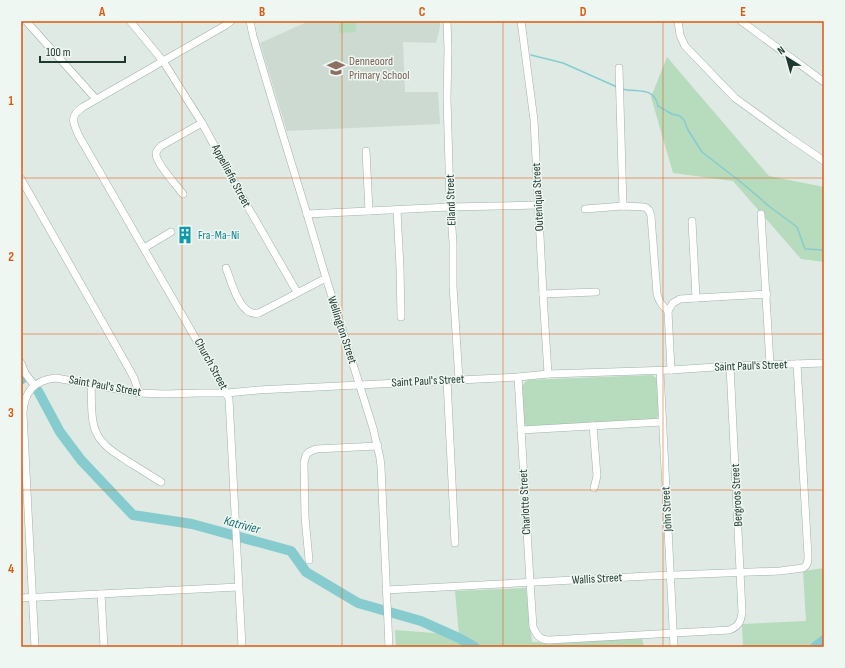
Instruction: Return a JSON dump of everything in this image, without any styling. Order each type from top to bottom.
[{"type":"street","points":[[26,21],[96,99],[229,23],[239,21]]},
{"type":"street","name":"Appelliefie Street","points":[[130,21],[163,61],[202,123],[245,202],[297,292]]},
{"type":"street","name":"Wellington Street","points":[[250,21],[253,36],[378,446],[381,466],[389,647]]},
{"type":"street","name":"Eiland Street","points":[[447,21],[447,98],[450,206],[459,380]]},
{"type":"street","name":"Outeniqua Street","points":[[521,21],[534,120],[548,374]]},
{"type":"street","points":[[678,21],[680,35],[685,46],[735,98],[789,138],[824,161]]},
{"type":"street","points":[[741,21],[824,82]]},
{"type":"street","points":[[619,68],[623,206]]},
{"type":"street","name":"Church Street","points":[[96,99],[80,109],[76,114],[73,121],[76,128],[227,393],[230,404],[242,647]]},
{"type":"street","points":[[183,194],[165,171],[156,154],[161,146],[202,123]]},
{"type":"street","points":[[366,151],[368,211]]},
{"type":"street","points":[[21,179],[128,367],[134,378],[139,393]]},
{"type":"street","points":[[308,214],[450,206],[538,205]]},
{"type":"street","points":[[585,209],[623,206],[646,207],[648,209],[651,216],[658,300],[668,311]]},
{"type":"street","points":[[397,210],[401,317]]},
{"type":"street","points":[[761,214],[770,364]]},
{"type":"street","points":[[692,221],[696,298]]},
{"type":"street","points":[[144,248],[171,232]]},
{"type":"street","points":[[226,268],[240,303],[246,310],[253,314],[259,313],[326,278]]},
{"type":"street","points":[[543,294],[596,292]]},
{"type":"street","points":[[671,370],[668,311],[671,305],[676,301],[680,299],[767,294]]},
{"type":"street","points":[[21,363],[25,373],[34,385],[24,401],[22,413],[35,647]]},
{"type":"street","name":"Saint Paul's Street","points":[[34,385],[42,381],[56,378],[139,393],[227,393],[258,390],[518,377],[548,374],[660,371],[770,364],[824,363]]},
{"type":"street","name":"Wallis Street","points":[[386,590],[670,575],[741,573],[803,568],[806,566],[808,561],[808,548],[797,364]]},
{"type":"street","name":"Bergroos Street","points":[[673,633],[729,630],[740,623],[741,619],[741,573],[730,366]]},
{"type":"street","name":"John Street","points":[[660,371],[674,647]]},
{"type":"street","name":"Charlotte Street","points":[[518,377],[530,582],[534,627],[538,636],[541,639],[550,640],[673,633]]},
{"type":"street","points":[[447,380],[455,543]]},
{"type":"street","points":[[91,385],[94,425],[100,439],[113,452],[161,482]]},
{"type":"street","points":[[521,430],[662,422]]},
{"type":"street","points":[[594,426],[597,476],[594,488]]},
{"type":"street","points":[[308,560],[304,499],[304,463],[306,455],[308,452],[316,449],[378,446]]},
{"type":"street","points":[[21,598],[238,587]]},
{"type":"street","points":[[102,594],[104,647]]},
{"type":"shaded area","name":"Denneoord Primary School","points":[[309,21],[440,21],[436,43],[403,42],[405,92],[438,92],[440,124],[287,131],[260,43]]},
{"type":"green space","points":[[339,21],[356,21],[356,32],[339,33]]},
{"type":"green space","points":[[667,57],[769,176],[824,187],[824,262],[801,259],[733,181],[673,173],[651,97]]},
{"type":"green space","points":[[652,375],[657,381],[659,414],[656,420],[527,427],[525,424],[522,387],[527,380]]},
{"type":"green space","points":[[824,568],[824,647],[743,647],[742,624],[806,621],[803,571]]},
{"type":"green space","points":[[526,588],[532,642],[642,639],[644,647],[396,647],[395,630],[459,635],[455,591]]},
{"type":"waterway","points":[[531,55],[563,63],[617,87]]},
{"type":"waterway","points":[[622,89],[649,93],[653,95],[658,106],[672,114],[680,116],[684,120],[688,130],[702,152],[797,227],[805,249],[824,250]]},
{"type":"waterway","name":"Katrivier","points":[[38,391],[60,432],[81,460],[133,515],[192,524],[291,551],[306,572],[358,603],[421,621],[475,647]]},
{"type":"waterway","name":"Katrivier","points":[[815,647],[824,640]]},
{"type":"place","name":"Denneoord Primary School","points":[[336,68]]},
{"type":"place","name":"Fra-Ma-Ni","points":[[185,235]]}]
